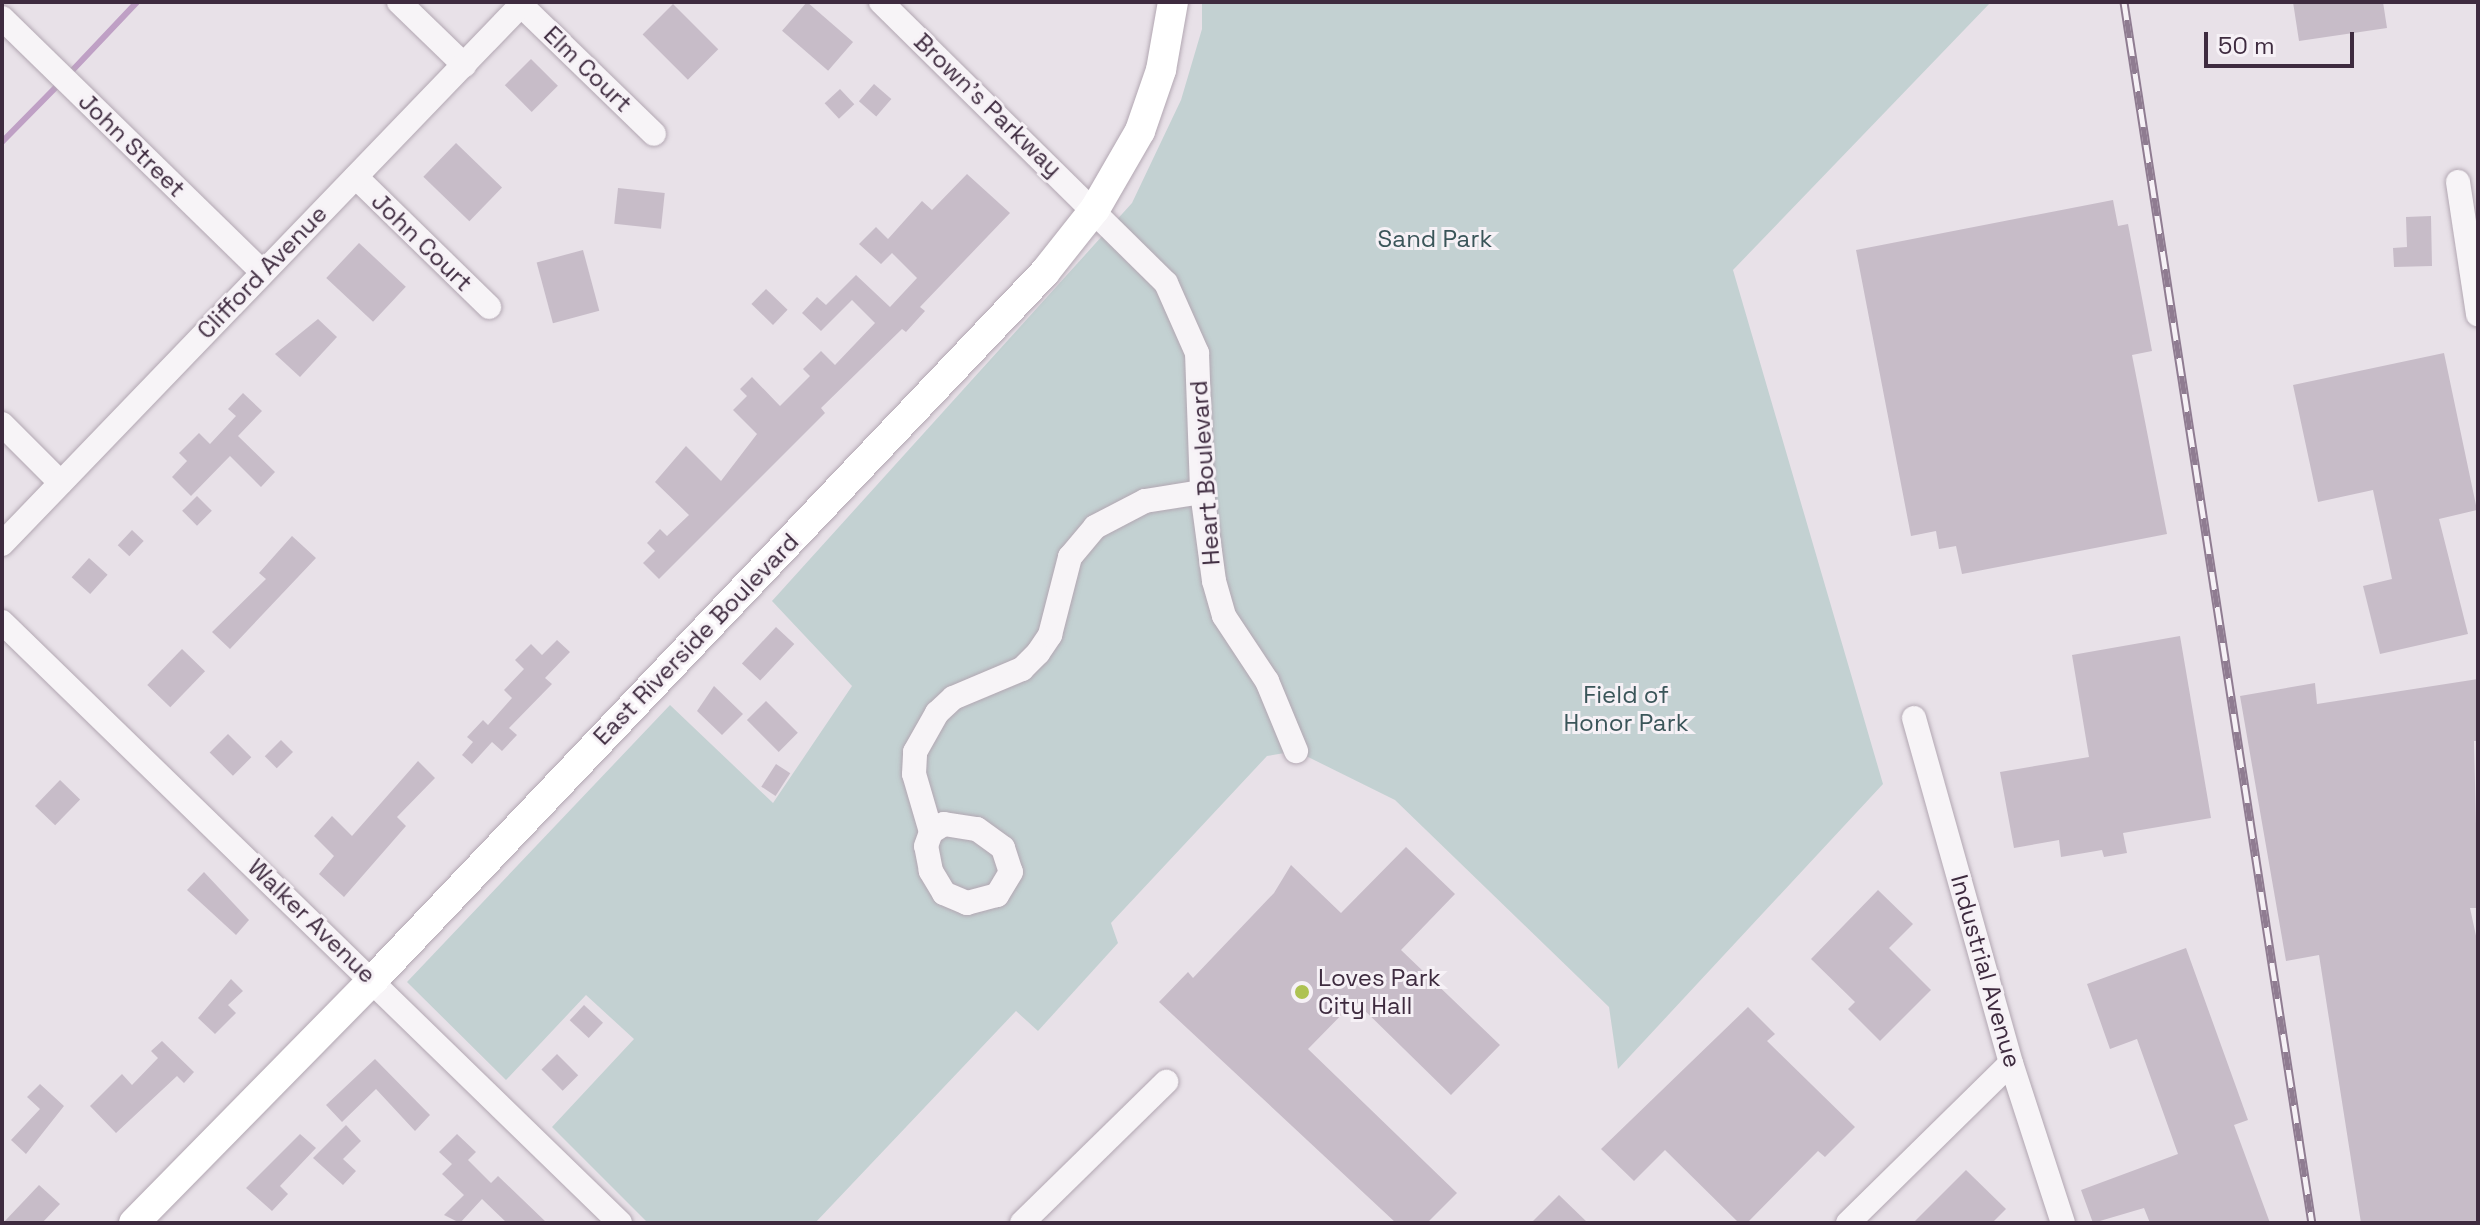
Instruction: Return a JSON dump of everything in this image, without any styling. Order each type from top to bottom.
[{"type":"main road","name":"East Riverside Boulevard","points":[[134,1223],[373,980],[1045,272],[1095,209],[1140,131],[1161,70],[1173,2]]},
{"type":"street","points":[[399,2],[464,65]]},
{"type":"street","name":"Brown's Parkway","points":[[881,2],[1095,209]]},
{"type":"street","name":"Clifford Avenue","points":[[2,544],[523,3]]},
{"type":"street","name":"Elm Court","points":[[523,3],[654,134]]},
{"type":"street","name":"John Street","points":[[2,18],[262,272]]},
{"type":"street","name":"John Court","points":[[356,177],[489,307]]},
{"type":"street","points":[[2458,182],[2478,314]]},
{"type":"street","name":"Heart Boulevard","points":[[1095,209],[1166,283],[1197,353],[1202,492],[1214,581],[1224,616],[1267,681],[1296,751]]},
{"type":"street","points":[[2,424],[61,483]]},
{"type":"street","points":[[931,832],[919,800],[915,752],[937,713],[953,698],[1022,669],[1038,653],[1050,635],[1070,557],[1095,527],[1145,501],[1202,492]]},
{"type":"street","name":"Walker Avenue","points":[[2,622],[620,1223]]},
{"type":"street","name":"Industrial Avenue","points":[[1914,718],[2011,1063],[2063,1223]]},
{"type":"street","points":[[1848,1223],[2011,1063]]},
{"type":"street","points":[[1022,1223],[1166,1082]]},
{"type":"green space","name":"Field of Honor Park","points":[[1202,2],[1991,2],[1733,270],[1883,784],[1618,1069],[1609,1007],[1395,800],[1296,751],[1267,756],[1111,923],[1118,943],[1038,1031],[1016,1011],[815,1223],[648,1223],[552,1127],[634,1039],[586,995],[506,1080],[407,982],[670,705],[773,803],[852,686],[772,601],[1132,203],[1181,100],[1202,29]]},
{"type":"building","points":[[807,2],[853,42],[828,71],[782,31]]},
{"type":"building","points":[[2293,2],[2383,2],[2387,28],[2299,41]]},
{"type":"building","points":[[673,4],[718,49],[688,80],[643,34]]},
{"type":"building","points":[[531,59],[558,86],[532,112],[505,85]]},
{"type":"building","points":[[874,84],[891,99],[876,116],[859,101]]},
{"type":"building","points":[[840,89],[854,104],[839,119],[825,103]]},
{"type":"building","points":[[456,143],[502,187],[469,221],[423,177]]},
{"type":"building","points":[[967,174],[1010,213],[920,307],[925,311],[906,332],[902,329],[821,408],[825,413],[659,579],[643,563],[655,551],[647,543],[660,529],[667,536],[689,515],[655,482],[686,446],[721,481],[757,434],[733,410],[747,396],[740,389],[752,377],[780,406],[810,376],[803,369],[821,351],[835,365],[875,323],[852,300],[821,331],[802,313],[817,297],[826,305],[856,275],[890,307],[917,278],[892,253],[881,264],[859,244],[876,227],[888,239],[922,201],[932,210]]},
{"type":"building","points":[[618,188],[665,193],[661,229],[614,224]]},
{"type":"building","points":[[2113,200],[2118,226],[2128,224],[2152,351],[2132,355],[2167,534],[1962,574],[1956,546],[1939,549],[1936,531],[1911,536],[1856,250]]},
{"type":"building","points":[[2431,216],[2432,266],[2394,267],[2393,248],[2407,247],[2406,217]]},
{"type":"building","points":[[359,243],[406,287],[373,322],[326,278]]},
{"type":"building","points":[[583,250],[599,311],[553,323],[537,262]]},
{"type":"building","points":[[766,289],[788,310],[773,325],[751,304]]},
{"type":"building","points":[[318,319],[337,337],[300,377],[275,354]]},
{"type":"building","points":[[2444,353],[2477,510],[2439,519],[2468,634],[2380,654],[2363,586],[2392,579],[2373,490],[2318,502],[2293,385]]},
{"type":"building","points":[[243,393],[262,411],[238,436],[275,472],[261,487],[230,456],[191,496],[172,477],[187,461],[179,453],[199,433],[210,444],[236,416],[228,409]]},
{"type":"building","points":[[197,496],[212,511],[197,526],[182,511]]},
{"type":"building","points":[[132,530],[144,541],[129,556],[118,545]]},
{"type":"building","points":[[292,536],[316,558],[230,649],[212,632],[266,579],[259,573]]},
{"type":"building","points":[[89,558],[108,575],[90,594],[72,577]]},
{"type":"building","points":[[776,627],[794,644],[760,681],[742,664]]},
{"type":"building","points":[[2180,636],[2211,818],[2123,833],[2127,853],[2104,857],[2102,850],[2061,857],[2059,840],[2014,848],[2000,772],[2089,757],[2072,655]]},
{"type":"building","points":[[557,640],[570,652],[545,678],[552,684],[509,728],[517,735],[502,751],[492,742],[472,764],[462,755],[473,742],[467,737],[483,720],[488,725],[512,698],[504,690],[524,669],[515,660],[531,644],[542,655]]},
{"type":"building","points":[[182,649],[205,671],[170,707],[147,685]]},
{"type":"building","points":[[2478,679],[2478,741],[2474,741],[2478,908],[2470,908],[2478,945],[2478,1223],[2361,1223],[2319,955],[2286,961],[2240,696],[2315,683],[2317,704]]},
{"type":"building","points":[[714,686],[743,714],[722,735],[697,711]]},
{"type":"building","points":[[766,701],[798,733],[779,752],[747,720]]},
{"type":"building","points":[[228,734],[251,757],[233,776],[210,752]]},
{"type":"building","points":[[281,740],[293,752],[277,768],[265,756]]},
{"type":"building","points":[[418,761],[435,778],[397,817],[406,826],[344,897],[319,874],[334,856],[314,836],[332,816],[352,836]]},
{"type":"building","points":[[776,764],[790,773],[776,796],[761,787]]},
{"type":"building","points":[[60,780],[80,799],[55,825],[35,806]]},
{"type":"building","points":[[1406,847],[1455,894],[1401,950],[1500,1045],[1451,1095],[1355,1001],[1308,1049],[1457,1193],[1427,1223],[1396,1223],[1159,1002],[1188,972],[1193,978],[1274,893],[1291,865],[1341,913]]},
{"type":"building","points":[[204,872],[249,920],[236,935],[187,890]]},
{"type":"building","points":[[1878,890],[1913,924],[1889,948],[1931,990],[1880,1041],[1848,1009],[1855,1002],[1811,959]]},
{"type":"building","points":[[2186,948],[2248,1120],[2234,1125],[2270,1223],[2150,1223],[2144,1208],[2093,1223],[2081,1190],[2178,1154],[2137,1039],[2110,1049],[2087,984]]},
{"type":"building","points":[[231,979],[243,991],[228,1005],[236,1013],[215,1034],[198,1018]]},
{"type":"building","points":[[584,1005],[603,1023],[589,1038],[570,1020]]},
{"type":"building","points":[[1748,1007],[1775,1034],[1767,1041],[1855,1127],[1825,1157],[1818,1151],[1747,1223],[1739,1223],[1665,1150],[1634,1181],[1601,1149]]},
{"type":"building","points":[[162,1041],[194,1072],[184,1083],[177,1076],[116,1133],[90,1106],[122,1074],[132,1085],[158,1058],[151,1051]]},
{"type":"building","points":[[557,1054],[578,1075],[563,1091],[541,1070]]},
{"type":"building","points":[[375,1059],[430,1115],[415,1131],[376,1089],[342,1122],[326,1105]]},
{"type":"building","points":[[40,1084],[64,1106],[26,1154],[11,1140],[40,1109],[27,1097]]},
{"type":"building","points":[[346,1125],[361,1141],[343,1159],[356,1171],[343,1185],[313,1158]]},
{"type":"building","points":[[300,1134],[316,1148],[280,1186],[288,1194],[272,1211],[246,1188]]},
{"type":"building","points":[[457,1134],[476,1152],[468,1160],[491,1183],[498,1176],[547,1223],[507,1223],[482,1199],[460,1223],[444,1215],[464,1195],[442,1174],[452,1164],[439,1152]]},
{"type":"building","points":[[1966,1170],[2006,1209],[1992,1223],[1913,1223]]},
{"type":"building","points":[[39,1185],[60,1204],[42,1223],[3,1223]]},
{"type":"building","points":[[1559,1195],[1588,1223],[1531,1223]]},
{"type":"waterway","points":[[68,75],[137,2]]},
{"type":"waterway","points":[[2,142],[60,83]]},
{"type":"railway","points":[[2124,2],[2312,1223]]},
{"type":"place","name":"Loves Park City Hall","points":[[1302,992]]},
{"type":"park label","name":"Sand Park","points":[[1435,239]]}]
